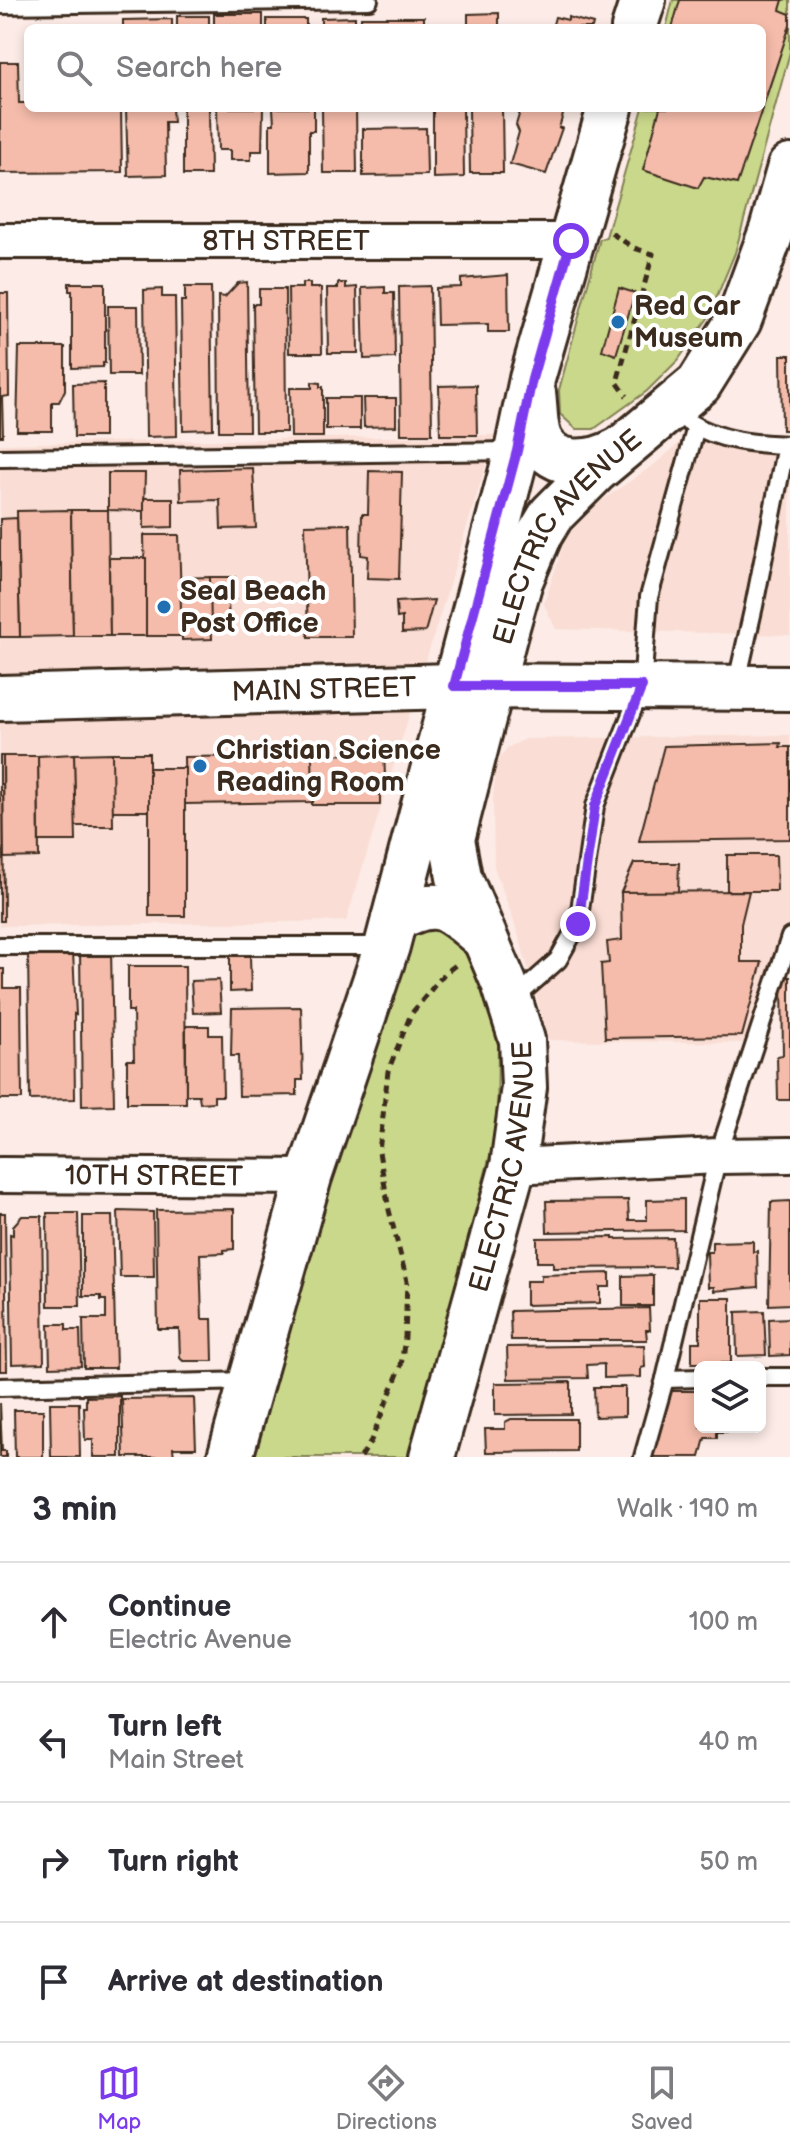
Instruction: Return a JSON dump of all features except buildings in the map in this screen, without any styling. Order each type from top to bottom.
[{"type":"main road","name":"ELECTRIC AVENUE","points":[[432,1457],[513,1166],[524,1087],[522,1040],[504,983],[472,949],[452,839],[473,686],[532,379],[589,235],[609,112]]},
{"type":"main road","name":"ELECTRIC AVENUE","points":[[230,1457],[309,1177],[473,686],[540,534],[552,514],[621,449],[666,415],[699,384],[739,320],[781,230],[790,167]]},
{"type":"main road","points":[[532,379],[539,438],[548,450],[561,460],[581,463],[601,460],[621,449]]},
{"type":"main road","name":"MAIN STREET","points":[[0,698],[473,686],[790,688]]},
{"type":"main road","points":[[390,933],[419,907],[433,906],[451,911],[472,949]]},
{"type":"street","name":"8TH STREET","points":[[0,241],[589,235]]},
{"type":"street","points":[[513,1166],[790,1155]]},
{"type":"street","name":"10TH STREET","points":[[0,1175],[309,1177]]},
{"type":"lane","points":[[0,5],[369,0]]},
{"type":"lane","points":[[510,1002],[558,960],[578,924],[595,806],[642,686],[666,415],[742,443],[788,445],[736,687]]},
{"type":"lane","points":[[0,458],[517,451]]},
{"type":"lane","points":[[0,946],[390,933]]},
{"type":"lane","points":[[643,1457],[665,1379],[718,1156],[790,937]]},
{"type":"lane","points":[[766,1377],[790,1377]]},
{"type":"lane","points":[[665,1379],[694,1378]]},
{"type":"lane","points":[[0,1387],[251,1381]]},
{"type":"path","points":[[589,235],[653,254],[617,382],[666,415]]},
{"type":"path","points":[[361,1457],[370,1443],[401,1366],[405,1337],[407,1281],[389,1210],[379,1152],[388,1071],[411,1014],[444,974],[472,949]]},
{"type":"shaded area","points":[[706,421],[755,436],[790,436],[790,635],[556,629],[544,604],[566,537],[600,502],[655,464]]},
{"type":"shaded area","points":[[495,435],[346,921],[0,926],[0,444]]},
{"type":"shaded area","points":[[790,735],[790,934],[749,1043],[549,1040],[517,930],[494,866],[496,765],[507,748],[526,739]]},
{"type":"green space","points":[[673,0],[790,0],[790,52],[735,253],[708,318],[678,360],[647,391],[594,429],[576,429],[560,414],[559,390],[600,239],[606,237],[642,112],[766,112],[766,24],[667,24]]},
{"type":"green space","points":[[437,926],[461,937],[481,981],[498,1044],[497,1129],[410,1457],[255,1457],[362,1068],[398,956],[417,931]]},
{"type":"place","name":"Red Car Museum","points":[[618,322]]},
{"type":"place","name":"Seal Beach Post Office","points":[[164,607]]},
{"type":"place","name":"Christian Science Reading Room","points":[[200,766]]},
{"type":"route","points":[[571,241],[532,379],[517,451],[454,686],[642,686],[595,806],[578,924]]}]
